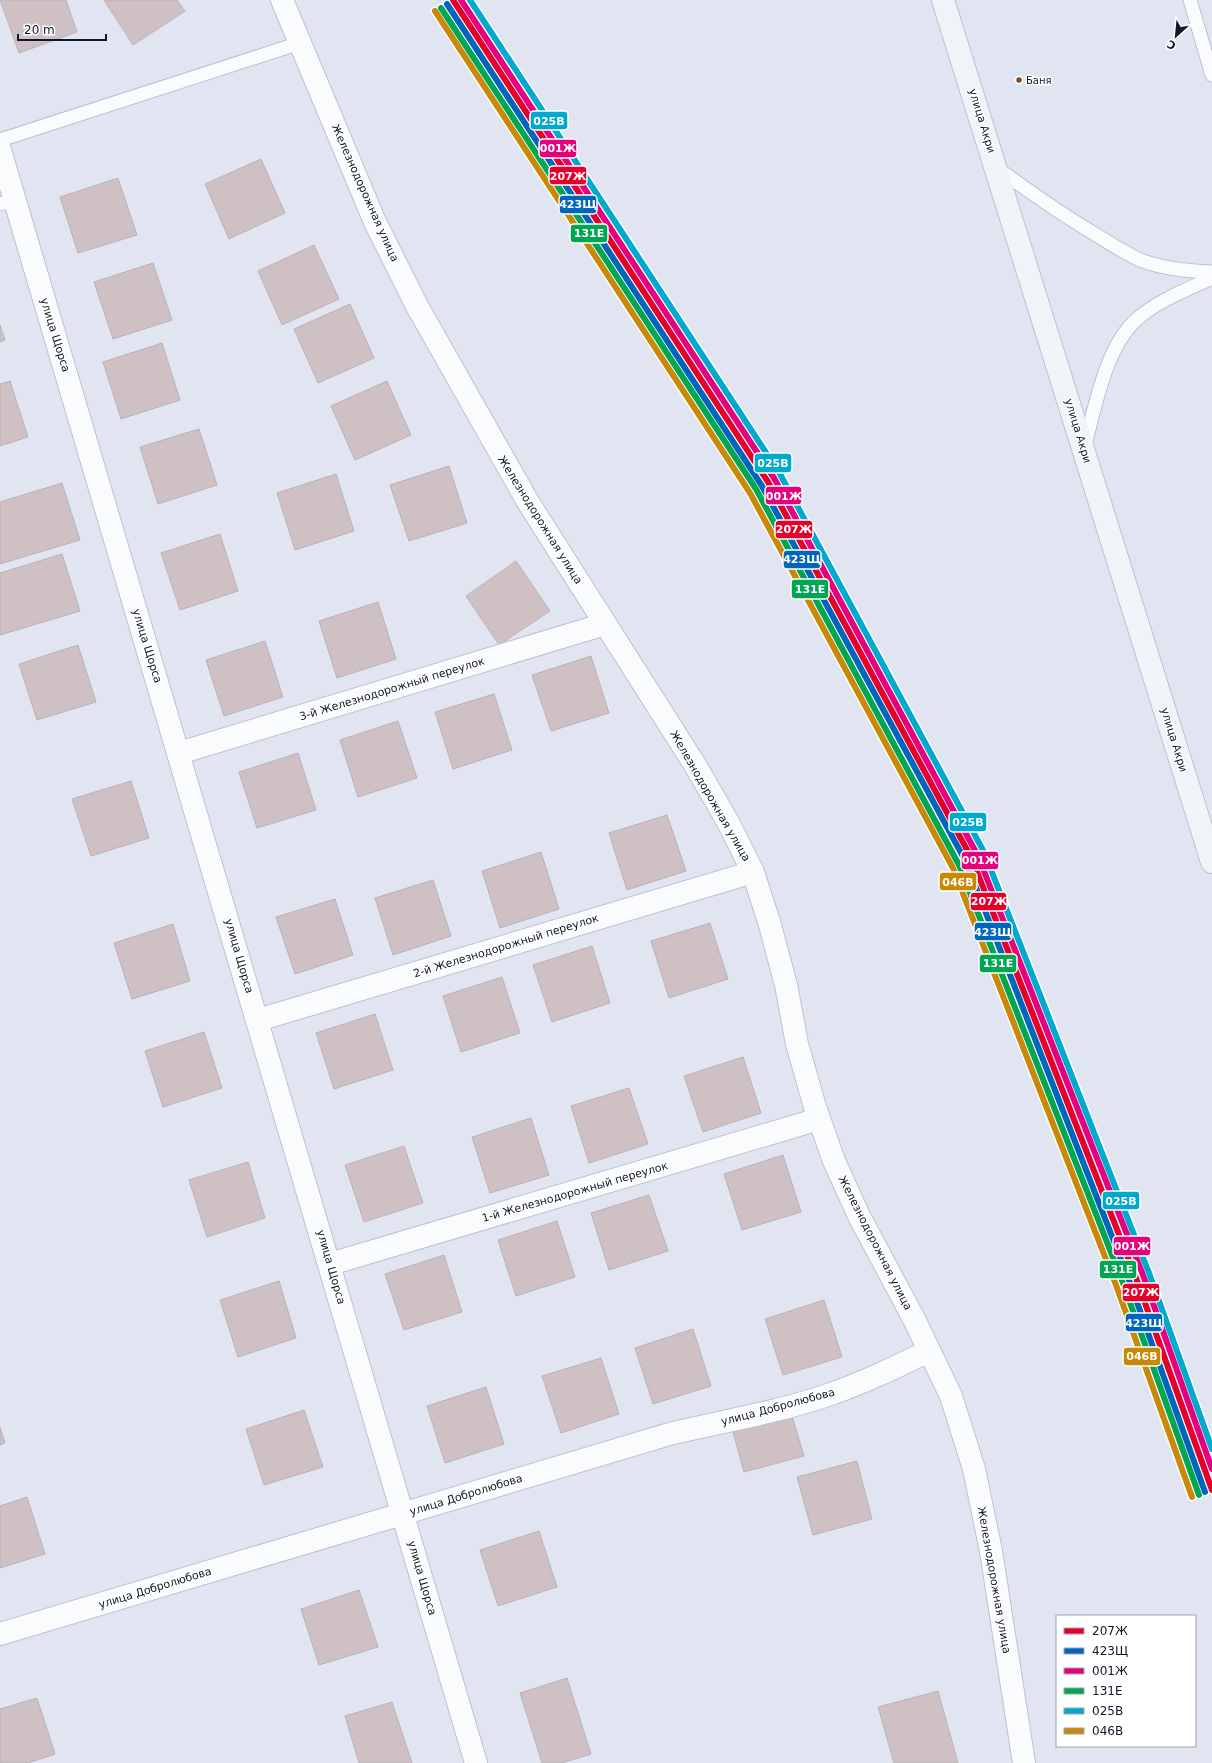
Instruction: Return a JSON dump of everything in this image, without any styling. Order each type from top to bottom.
[{"type":"main road","name":"улица Акри","points":[[943,0],[1211,853]]},
{"type":"street","name":"Железнодорожная улица","points":[[282,0],[375,222],[417,306],[528,502],[695,765],[728,822],[753,872],[770,925],[786,985],[797,1044],[819,1120],[834,1161],[859,1216],[951,1396],[974,1469],[992,1551],[1024,1763]]},
{"type":"street","name":"улица Щорса","points":[[0,150],[7,201],[179,753],[476,1763]]},
{"type":"street","name":"3-й Железнодорожный переулок","points":[[179,753],[605,624]]},
{"type":"street","name":"2-й Железнодорожный переулок","points":[[258,1020],[753,872]]},
{"type":"street","name":"1-й Железнодорожный переулок","points":[[330,1264],[819,1120]]},
{"type":"street","name":"улица Добролюбова","points":[[0,1634],[673,1433],[775,1410],[827,1396],[875,1378],[929,1351]]},
{"type":"lane","points":[[1190,0],[1211,68]]},
{"type":"lane","points":[[0,140],[300,43]]},
{"type":"lane","points":[[996,168],[1059,212],[1114,246],[1140,260],[1163,267],[1190,271],[1212,272]]},
{"type":"lane","points":[[1084,450],[1103,382],[1111,359],[1122,338],[1136,320],[1156,305],[1178,293],[1212,278]]},
{"type":"building","points":[[0,0],[66,0],[77,32],[19,53]]},
{"type":"building","points":[[104,0],[177,0],[185,11],[133,45]]},
{"type":"building","points":[[261,159],[285,213],[229,239],[205,184]]},
{"type":"building","points":[[118,178],[137,235],[78,253],[60,197]]},
{"type":"building","points":[[314,245],[339,299],[282,325],[258,271]]},
{"type":"building","points":[[153,263],[172,320],[113,339],[94,282]]},
{"type":"building","points":[[350,304],[374,358],[318,383],[294,329]]},
{"type":"building","points":[[0,325],[5,340],[0,342]]},
{"type":"building","points":[[162,343],[180,400],[121,419],[103,362]]},
{"type":"building","points":[[10,381],[28,437],[0,446],[0,384]]},
{"type":"building","points":[[387,381],[411,435],[355,460],[331,406]]},
{"type":"building","points":[[199,429],[217,485],[158,504],[140,447]]},
{"type":"building","points":[[449,466],[467,523],[409,541],[390,485]]},
{"type":"building","points":[[336,474],[354,531],[295,550],[277,493]]},
{"type":"building","points":[[62,483],[80,540],[0,564],[0,502]]},
{"type":"building","points":[[220,534],[238,591],[180,610],[161,553]]},
{"type":"building","points":[[62,554],[80,611],[0,635],[0,573]]},
{"type":"building","points":[[516,561],[550,611],[499,645],[466,596]]},
{"type":"building","points":[[378,602],[396,659],[337,678],[319,621]]},
{"type":"building","points":[[265,641],[283,697],[224,716],[206,660]]},
{"type":"building","points":[[78,645],[96,702],[37,720],[19,664]]},
{"type":"building","points":[[591,656],[609,713],[551,731],[532,675]]},
{"type":"building","points":[[494,694],[512,750],[453,769],[435,712]]},
{"type":"building","points":[[398,721],[417,778],[358,797],[340,740]]},
{"type":"building","points":[[298,753],[316,810],[257,828],[239,772]]},
{"type":"building","points":[[131,781],[149,838],[91,856],[72,799]]},
{"type":"building","points":[[667,815],[686,871],[627,890],[609,833]]},
{"type":"building","points":[[541,852],[559,909],[500,928],[482,871]]},
{"type":"building","points":[[433,880],[451,936],[393,955],[375,898]]},
{"type":"building","points":[[335,899],[353,955],[295,974],[276,917]]},
{"type":"building","points":[[710,923],[728,979],[669,998],[651,941]]},
{"type":"building","points":[[173,924],[190,981],[132,999],[114,943]]},
{"type":"building","points":[[592,946],[610,1003],[552,1022],[533,965]]},
{"type":"building","points":[[502,977],[520,1033],[461,1052],[443,996]]},
{"type":"building","points":[[375,1014],[393,1070],[334,1089],[316,1033]]},
{"type":"building","points":[[204,1032],[222,1088],[163,1107],[145,1051]]},
{"type":"building","points":[[743,1057],[761,1113],[703,1132],[684,1076]]},
{"type":"building","points":[[629,1088],[648,1144],[589,1163],[571,1106]]},
{"type":"building","points":[[531,1118],[549,1175],[490,1193],[472,1137]]},
{"type":"building","points":[[404,1146],[423,1203],[364,1222],[345,1165]]},
{"type":"building","points":[[783,1155],[801,1212],[742,1230],[724,1174]]},
{"type":"building","points":[[248,1162],[265,1218],[207,1237],[189,1180]]},
{"type":"building","points":[[649,1195],[668,1251],[609,1270],[591,1213]]},
{"type":"building","points":[[557,1221],[575,1277],[516,1296],[498,1240]]},
{"type":"building","points":[[444,1255],[462,1312],[404,1330],[385,1274]]},
{"type":"building","points":[[279,1281],[296,1338],[238,1357],[220,1300]]},
{"type":"building","points":[[824,1300],[842,1357],[783,1375],[765,1319]]},
{"type":"building","points":[[693,1329],[711,1386],[653,1404],[635,1348]]},
{"type":"building","points":[[601,1358],[619,1414],[561,1433],[542,1376]]},
{"type":"building","points":[[486,1387],[504,1444],[445,1463],[427,1406]]},
{"type":"building","points":[[304,1410],[323,1467],[264,1485],[246,1429]]},
{"type":"building","points":[[792,1416],[804,1456],[744,1472],[733,1432]]},
{"type":"building","points":[[0,1427],[5,1443],[0,1445]]},
{"type":"building","points":[[857,1461],[872,1519],[813,1535],[797,1477]]},
{"type":"building","points":[[27,1497],[45,1554],[0,1568],[0,1506]]},
{"type":"building","points":[[539,1531],[557,1587],[498,1606],[480,1550]]},
{"type":"building","points":[[359,1590],[378,1647],[319,1665],[301,1609]]},
{"type":"building","points":[[567,1678],[591,1754],[562,1763],[542,1763],[520,1693]]},
{"type":"building","points":[[938,1691],[958,1763],[894,1763],[878,1707]]},
{"type":"building","points":[[37,1698],[55,1754],[28,1763],[0,1763],[0,1709]]},
{"type":"building","points":[[392,1702],[412,1763],[359,1763],[345,1716]]},
{"type":"transit line","name":"207Ж","points":[[453,0],[768,482],[972,859],[1136,1278],[1212,1490]]},
{"type":"transit line","name":"001Ж","points":[[461,0],[774,478],[978,856],[1143,1275],[1212,1469]]},
{"type":"transit line","name":"025В","points":[[470,0],[780,474],[984,852],[1149,1273],[1212,1449]]},
{"type":"transit line","name":"423Щ","points":[[447,4],[762,486],[966,862],[1129,1280],[1205,1492]]},
{"type":"transit line","name":"131Е","points":[[441,8],[756,489],[959,865],[1123,1283],[1199,1495]]},
{"type":"transit line","name":"046В","points":[[435,11],[750,493],[953,868],[1116,1285],[1192,1497]]},
{"type":"place","name":"Баня","points":[[1019,80]]}]
